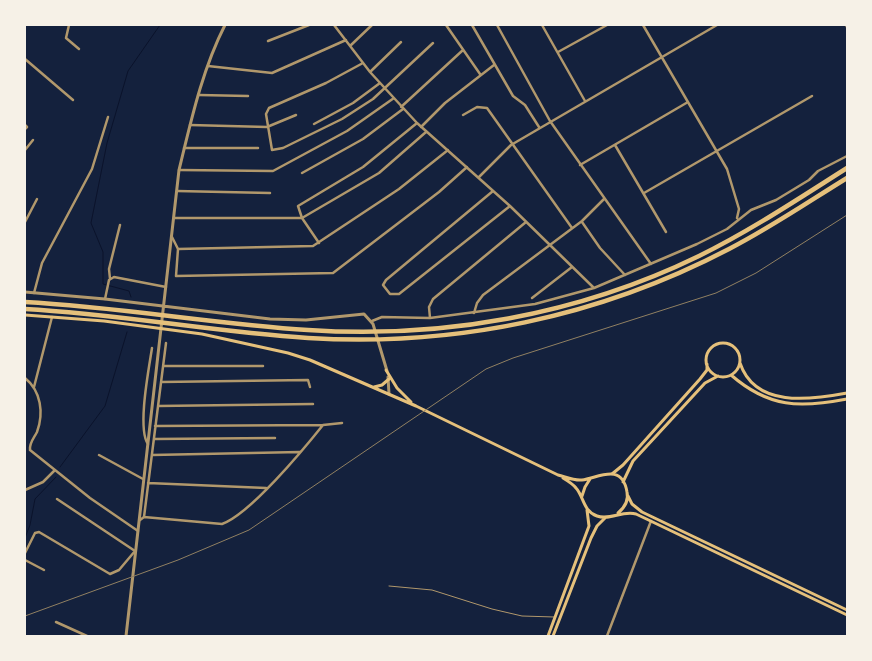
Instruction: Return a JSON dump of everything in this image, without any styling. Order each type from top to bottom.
[{"type":"highway","points":[[25,302],[174,315],[277,328],[384,332],[477,324],[558,308],[656,275],[745,232],[847,168]]},
{"type":"highway","points":[[25,309],[156,321],[282,336],[387,339],[472,332],[566,313],[654,284],[749,238],[847,178]]},
{"type":"main road","points":[[25,315],[155,328],[233,339],[275,349],[310,360],[390,394],[558,475],[576,486],[587,509],[589,526],[548,636]]},
{"type":"main road","points":[[558,475],[577,480],[611,474],[623,465],[707,370],[706,364],[710,350],[723,343],[736,349],[743,373],[751,384],[778,396],[796,399],[819,398],[847,393]]},
{"type":"main road","points":[[732,375],[740,363]]},
{"type":"main road","points":[[706,364],[710,372],[718,376]]},
{"type":"main road","points":[[386,370],[397,388],[416,406]]},
{"type":"main road","points":[[623,482],[634,461],[705,383],[718,376],[732,375],[752,391],[779,402],[808,405],[847,399]]},
{"type":"main road","points":[[374,387],[382,386],[389,379]]},
{"type":"main road","points":[[611,474],[623,482],[632,504],[642,512],[847,610]]},
{"type":"main road","points":[[583,499],[586,484],[593,477]]},
{"type":"main road","points":[[618,513],[625,506],[628,495]]},
{"type":"main road","points":[[587,509],[597,516],[606,517],[618,513],[631,513],[651,521],[847,615]]},
{"type":"main road","points":[[553,636],[590,538],[597,526],[606,517]]},
{"type":"street","points":[[69,25],[66,38],[79,49]]},
{"type":"street","points":[[126,636],[179,170],[208,66],[225,25]]},
{"type":"street","points":[[268,41],[309,25]]},
{"type":"street","points":[[334,25],[370,72],[417,124],[510,206],[594,288]]},
{"type":"street","points":[[350,46],[372,25]]},
{"type":"street","points":[[446,25],[480,74]]},
{"type":"street","points":[[472,25],[513,96],[525,105],[540,128]]},
{"type":"street","points":[[498,25],[550,121],[651,264]]},
{"type":"street","points":[[542,25],[585,101]]},
{"type":"street","points":[[558,52],[607,25]]},
{"type":"street","points":[[643,25],[727,169],[739,209],[737,219]]},
{"type":"street","points":[[479,178],[500,154],[512,145],[550,121],[717,25]]},
{"type":"street","points":[[208,66],[272,73],[346,40]]},
{"type":"street","points":[[370,72],[402,42]]},
{"type":"street","points":[[363,63],[326,83],[267,110],[270,145],[274,151],[342,119],[385,89],[433,43]]},
{"type":"street","points":[[302,173],[363,139],[402,108],[463,50]]},
{"type":"street","points":[[25,59],[73,100]]},
{"type":"street","points":[[421,127],[445,103],[480,74],[495,65]]},
{"type":"street","points":[[314,124],[353,103],[380,83]]},
{"type":"street","points":[[199,95],[248,96]]},
{"type":"street","points":[[644,193],[812,96]]},
{"type":"street","points":[[179,170],[273,171],[347,131],[394,98]]},
{"type":"street","points":[[580,165],[688,102]]},
{"type":"street","points":[[463,115],[475,108],[484,107],[572,228]]},
{"type":"street","points":[[190,125],[267,127],[296,115]]},
{"type":"street","points":[[34,293],[42,263],[92,168],[108,117]]},
{"type":"street","points":[[319,243],[302,218],[298,209],[300,204],[363,168],[417,124]]},
{"type":"street","points":[[174,218],[302,218],[379,173],[426,132]]},
{"type":"street","points":[[25,150],[33,140]]},
{"type":"street","points":[[615,144],[666,232]]},
{"type":"street","points":[[184,148],[258,148]]},
{"type":"street","points":[[178,249],[307,248],[319,243],[399,189],[448,150]]},
{"type":"street","points":[[372,321],[382,317],[430,318],[535,304],[594,288],[727,229],[737,219],[751,210],[776,200],[809,180],[818,170],[847,156]]},
{"type":"street","points":[[172,237],[178,249],[176,276],[333,274],[467,167]]},
{"type":"street","points":[[177,191],[270,193]]},
{"type":"street","points":[[493,191],[386,280],[383,285],[388,292],[394,296],[398,295],[510,206]]},
{"type":"street","points":[[474,313],[476,302],[483,295],[582,221],[604,199]]},
{"type":"street","points":[[25,222],[37,200]]},
{"type":"street","points":[[582,221],[600,248],[625,275]]},
{"type":"street","points":[[430,318],[429,307],[433,299],[526,222]]},
{"type":"street","points":[[105,299],[120,225]]},
{"type":"street","points":[[532,298],[572,267]]},
{"type":"street","points":[[110,279],[116,277],[166,287]]},
{"type":"street","points":[[25,292],[158,305],[245,317],[294,320],[359,313],[367,315],[372,321],[389,379],[390,394]]},
{"type":"street","points":[[34,387],[52,317]]},
{"type":"street","points":[[144,517],[166,343]]},
{"type":"street","points":[[148,444],[144,439],[144,416],[152,348]]},
{"type":"street","points":[[164,366],[263,366]]},
{"type":"street","points":[[25,378],[34,387],[41,410],[40,423],[29,447],[34,454],[90,498],[138,531]]},
{"type":"street","points":[[161,382],[308,380],[310,387]]},
{"type":"street","points":[[158,406],[313,404]]},
{"type":"street","points":[[155,426],[323,425],[342,423]]},
{"type":"street","points":[[139,521],[144,517],[222,524],[230,521],[246,509],[323,425]]},
{"type":"street","points":[[153,439],[275,438]]},
{"type":"street","points":[[151,455],[300,452]]},
{"type":"street","points":[[100,455],[143,479]]},
{"type":"street","points":[[25,490],[43,482],[55,470]]},
{"type":"street","points":[[148,484],[266,488]]},
{"type":"street","points":[[57,499],[135,552]]},
{"type":"street","points":[[607,636],[651,521]]},
{"type":"street","points":[[25,553],[37,532],[110,574],[119,570],[135,552]]},
{"type":"street","points":[[25,560],[44,570]]},
{"type":"street","points":[[56,622],[87,636]]},
{"type":"lane","points":[[389,586],[432,590],[492,609],[522,616],[555,617]]},
{"type":"waterway","points":[[131,297],[129,291],[103,284],[103,252],[91,223],[107,143],[128,71],[160,25]]},
{"type":"waterway","points":[[60,467],[105,406],[127,332]]},
{"type":"waterway","points":[[25,538],[30,525],[35,499],[56,477]]},
{"type":"railway","points":[[25,616],[178,560],[249,530],[486,369],[513,358],[716,293],[756,273],[847,215]]}]
